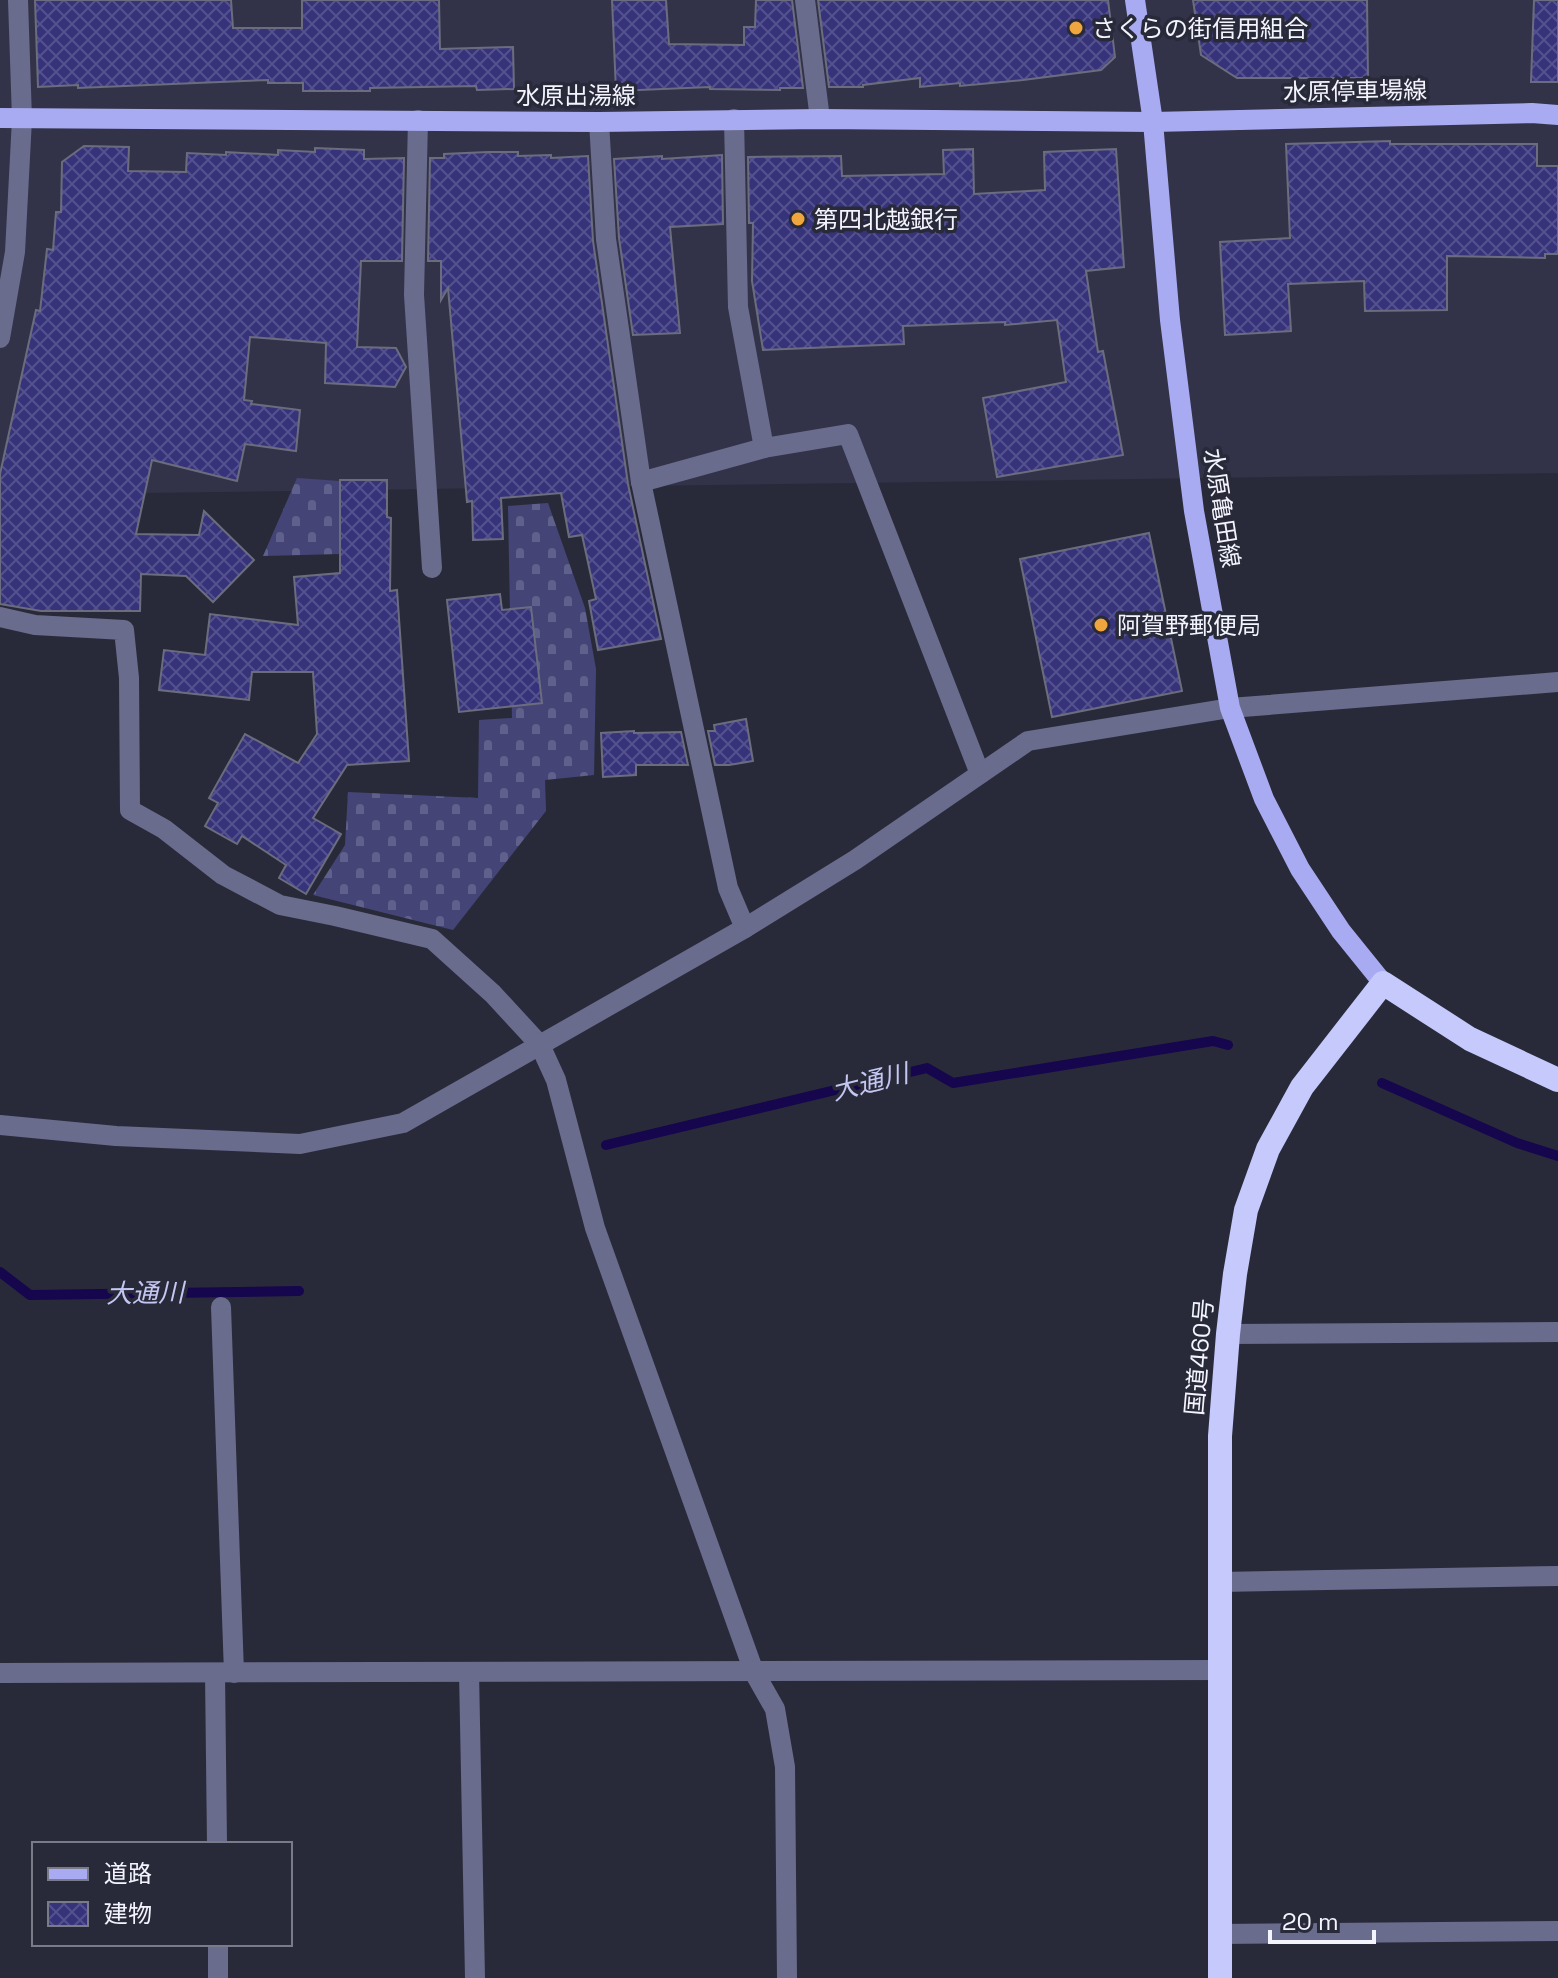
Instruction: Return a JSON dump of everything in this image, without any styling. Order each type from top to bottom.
[{"type":"highway","points":[[1383,983],[1470,1039],[1556,1077]]},
{"type":"highway","name":"国道460号","points":[[1220,1978],[1220,1436],[1235,1274],[1246,1210],[1268,1149],[1302,1087],[1383,983]]},
{"type":"main road","name":"水原亀田線","points":[[1135,0],[1153,122],[1170,320],[1192,496],[1230,708],[1264,799],[1300,869],[1341,931],[1383,983]]},
{"type":"main road","name":"水原停車場線","points":[[1153,122],[1532,113],[1558,115]]},
{"type":"main road","name":"水原出湯線","points":[[0,118],[1153,122]]},
{"type":"street","points":[[0,338],[15,252],[22,119],[18,0]]},
{"type":"street","points":[[805,0],[820,119]]},
{"type":"street","points":[[734,119],[738,307],[764,448]]},
{"type":"street","points":[[418,120],[414,295],[432,568]]},
{"type":"street","points":[[599,122],[606,239],[641,482],[728,888],[745,928]]},
{"type":"street","points":[[641,482],[764,448],[848,434],[980,774]]},
{"type":"street","points":[[0,617],[35,625],[124,630],[129,678],[130,810],[164,829],[223,875],[280,905],[432,939],[493,994],[540,1045],[556,1080],[595,1228],[754,1672],[775,1709],[785,1767],[787,1978]]},
{"type":"street","points":[[0,1125],[116,1136],[300,1144],[403,1123],[745,928],[855,860],[1028,741],[1230,708],[1558,682]]},
{"type":"street","points":[[217,1842],[225,1673],[221,1307]]},
{"type":"street","points":[[1228,1334],[1558,1332]]},
{"type":"street","points":[[1220,1582],[1558,1576]]},
{"type":"street","points":[[0,1673],[1219,1670]]},
{"type":"street","points":[[469,1672],[475,1978]]},
{"type":"street","points":[[1219,1934],[1558,1931]]},
{"type":"street","points":[[218,1946],[218,1978]]},
{"type":"shaded area","points":[[0,0],[1558,0],[1558,473],[0,495]]},
{"type":"green space","points":[[297,478],[339,481],[339,554],[263,556]]},
{"type":"green space","points":[[548,503],[585,608],[596,669],[594,775],[545,780],[546,811],[453,930],[313,895],[345,845],[348,792],[478,798],[479,720],[512,718],[508,506]]},
{"type":"building","points":[[35,0],[231,0],[233,28],[302,28],[302,0],[439,0],[440,49],[513,47],[514,89],[477,90],[476,86],[303,91],[303,83],[268,83],[268,80],[38,87]]},
{"type":"building","points":[[612,0],[666,0],[669,44],[744,45],[744,27],[755,27],[756,0],[792,0],[803,88],[710,87],[616,91]]},
{"type":"building","points":[[818,0],[1108,0],[1115,57],[1101,70],[1023,80],[920,87],[920,78],[863,87],[829,87]]},
{"type":"building","points":[[1193,0],[1367,0],[1368,78],[1237,78],[1201,55]]},
{"type":"building","points":[[1534,0],[1558,0],[1558,82],[1531,82]]},
{"type":"building","points":[[1390,141],[1390,144],[1537,144],[1537,166],[1558,166],[1558,254],[1545,254],[1545,258],[1447,256],[1447,310],[1365,311],[1364,281],[1288,284],[1291,331],[1225,335],[1220,242],[1290,238],[1286,144]]},
{"type":"building","points":[[84,146],[129,147],[128,171],[186,172],[187,153],[278,155],[278,150],[315,152],[315,148],[364,150],[364,159],[404,158],[402,261],[361,261],[357,347],[396,348],[406,367],[395,387],[325,383],[326,343],[250,337],[244,400],[252,401],[251,404],[300,410],[296,451],[245,444],[237,481],[152,460],[136,534],[199,535],[204,511],[254,560],[213,602],[186,576],[141,574],[140,611],[41,611],[0,604],[0,474],[36,310],[40,311],[47,249],[53,250],[56,212],[61,212],[62,162]]},
{"type":"building","points":[[973,149],[974,194],[1045,190],[1044,152],[1116,149],[1124,267],[1086,271],[1098,352],[1103,351],[1123,455],[997,477],[983,398],[1066,382],[1057,320],[1005,325],[1005,322],[903,326],[904,344],[763,350],[752,281],[753,223],[749,223],[748,157],[841,156],[842,176],[944,174],[943,150]]},
{"type":"building","points":[[518,152],[518,156],[551,155],[551,158],[588,156],[593,241],[628,484],[661,639],[598,650],[589,601],[596,599],[582,535],[569,537],[561,493],[501,498],[503,539],[473,540],[472,501],[467,502],[448,288],[441,300],[441,261],[428,261],[430,158],[444,158],[444,154]]},
{"type":"building","points":[[722,155],[723,224],[670,227],[680,333],[633,335],[619,238],[614,159]]},
{"type":"building","points":[[340,480],[387,480],[387,517],[391,518],[390,591],[397,590],[409,761],[347,765],[313,818],[341,834],[306,894],[279,878],[286,865],[242,836],[237,844],[205,826],[218,803],[209,798],[245,734],[298,763],[317,734],[313,672],[252,672],[249,700],[159,690],[164,650],[205,655],[210,614],[298,625],[294,577],[340,573]]},
{"type":"building","points":[[1149,533],[1182,691],[1052,717],[1020,559]]},
{"type":"building","points":[[500,594],[502,610],[531,607],[542,703],[459,712],[447,600]]},
{"type":"building","points":[[746,719],[753,761],[715,765],[708,731],[715,731],[714,725]]},
{"type":"building","points":[[681,732],[688,765],[636,765],[636,775],[603,777],[601,733]]},
{"type":"waterway","name":"大通川","points":[[606,1145],[927,1068],[953,1083],[1213,1041],[1228,1045]]},
{"type":"waterway","name":"大通川","points":[[1382,1083],[1517,1143],[1558,1156]]},
{"type":"waterway","name":"大通川","points":[[0,1272],[30,1295],[299,1291]]},
{"type":"place","name":"さくらの街信用組合","points":[[1076,28]]},
{"type":"place","name":"第四北越銀行","points":[[798,219]]},
{"type":"place","name":"阿賀野郵便局","points":[[1101,625]]}]
